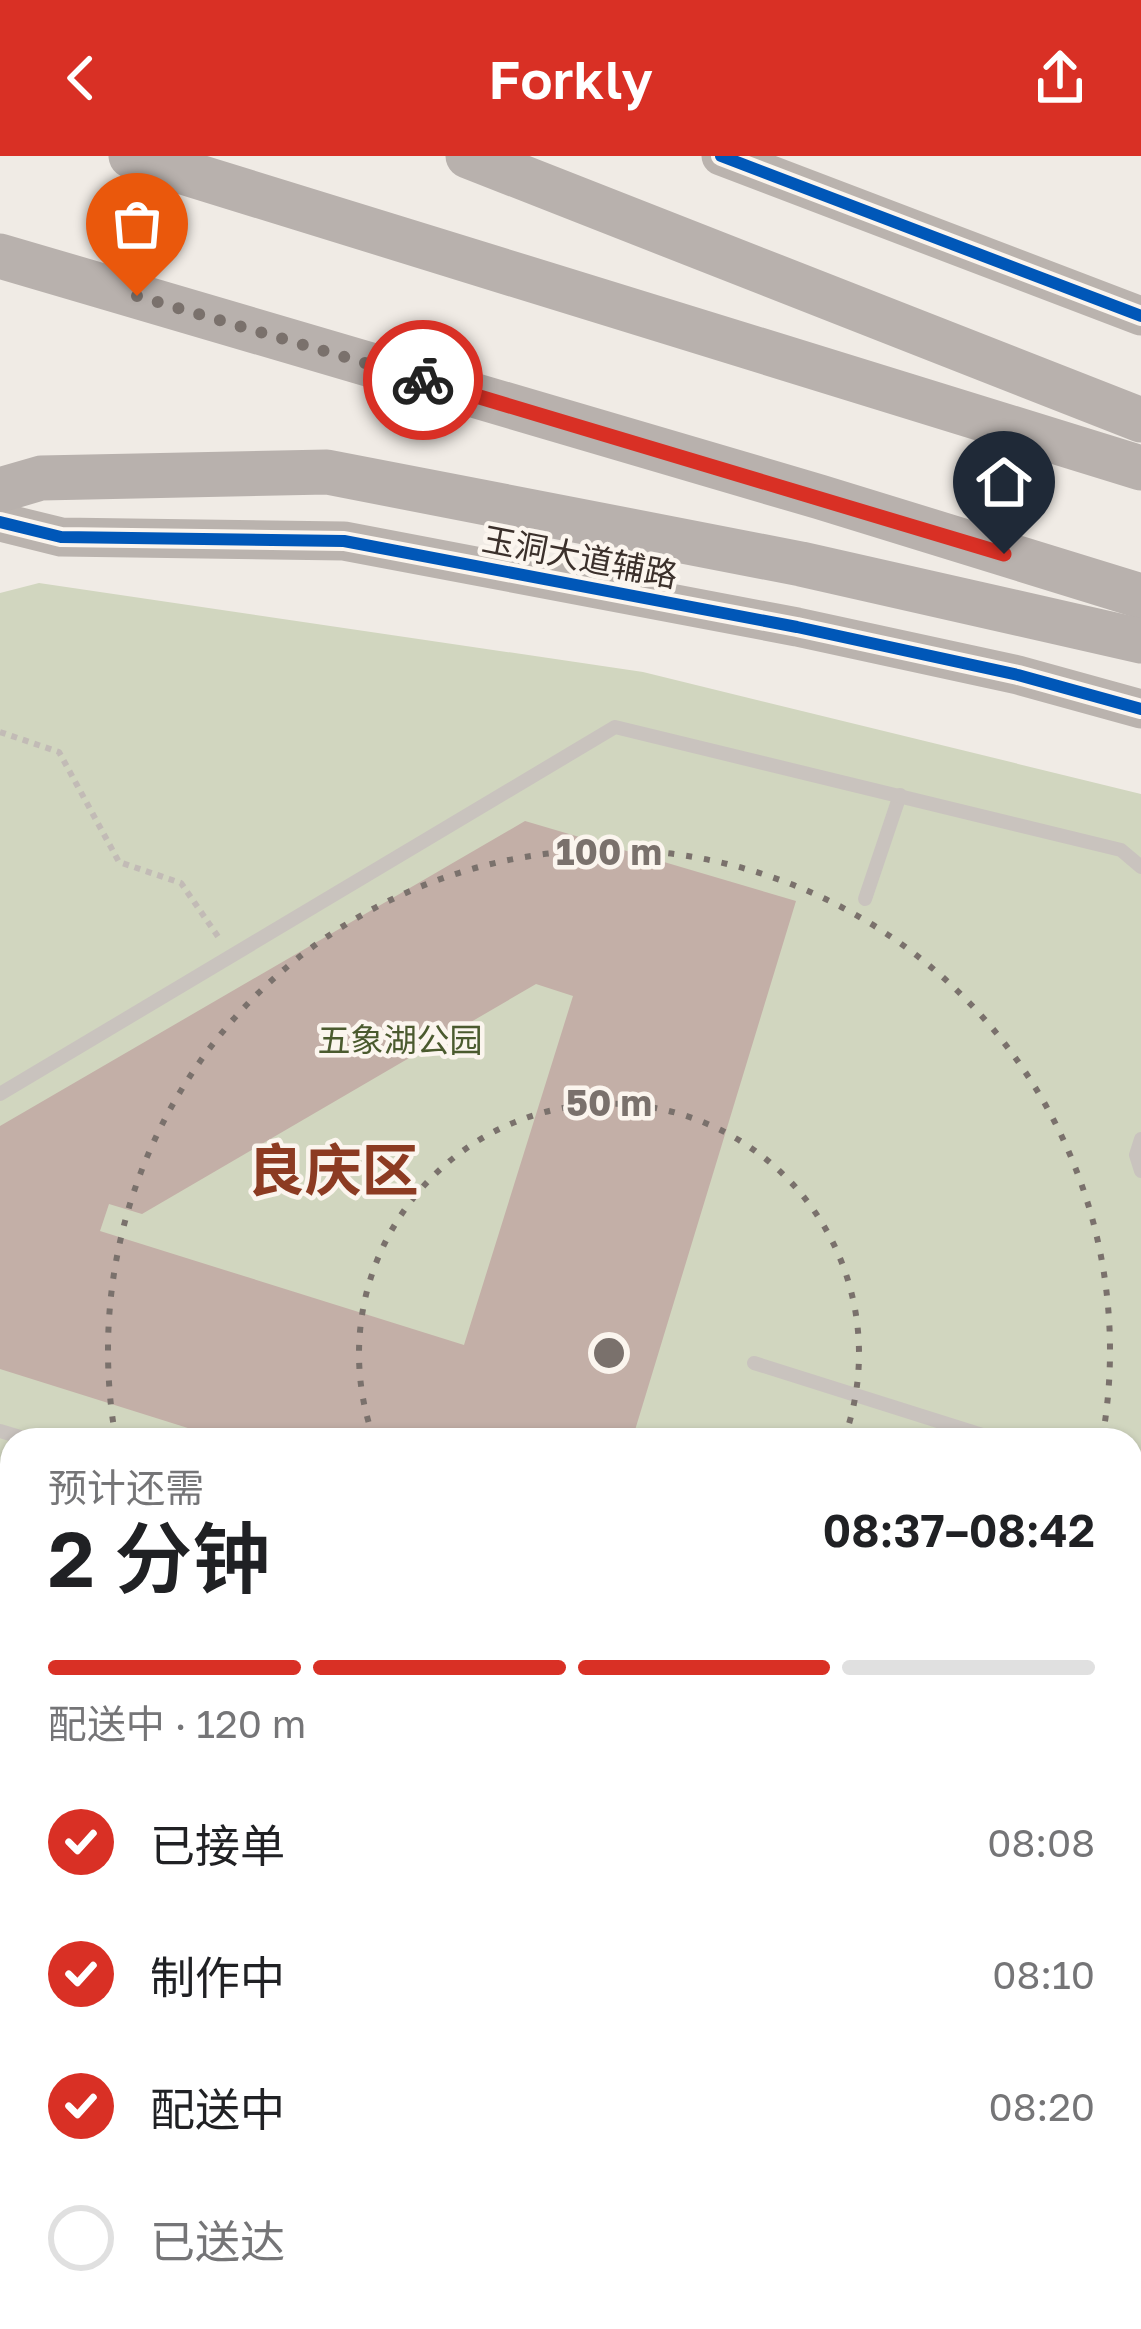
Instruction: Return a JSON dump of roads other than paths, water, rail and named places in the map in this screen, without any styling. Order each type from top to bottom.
[{"type":"main road","points":[[131,156],[1141,469]]},
{"type":"main road","points":[[468,156],[1141,421]]},
{"type":"main road","points":[[0,256],[1141,596]]},
{"type":"main road","points":[[0,490],[41,478],[327,472],[801,564],[1141,640]]},
{"type":"street","points":[[721,156],[1141,316]]},
{"type":"street","name":"玉洞大道辅路","points":[[0,522],[61,537],[344,542],[797,627],[1018,674],[1141,709]]},
{"type":"street","points":[[0,548],[61,537]]},
{"type":"lane","points":[[0,1094],[615,727],[1121,850],[1141,867]]},
{"type":"lane","points":[[865,899],[901,795]]},
{"type":"lane","points":[[1141,1139],[1136,1155],[1141,1172]]},
{"type":"lane","points":[[754,1363],[960,1428]]},
{"type":"district","name":"良庆区","points":[[333,1171]]},
{"type":"park label","name":"五象湖公园","points":[[400,1040]]}]
